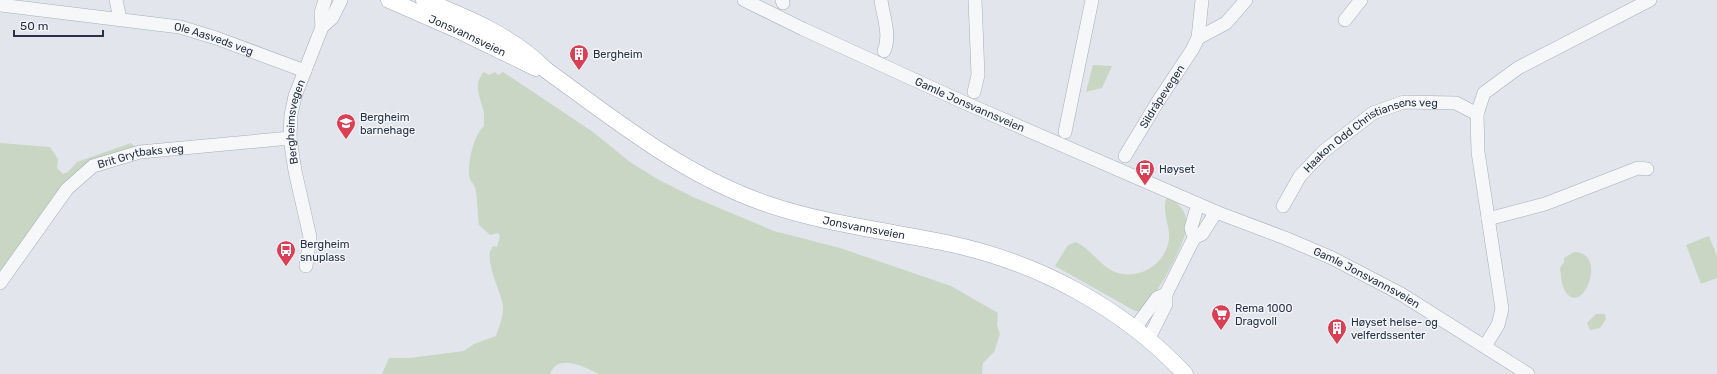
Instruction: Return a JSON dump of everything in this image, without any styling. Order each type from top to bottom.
[{"type":"main road","name":"Jonsvannsveien","points":[[389,0],[462,32],[531,67],[546,70]]},
{"type":"main road","name":"Jonsvannsveien","points":[[424,0],[491,30],[534,58],[546,70],[674,161],[733,191],[797,213],[953,244],[999,258],[1070,287],[1149,338],[1185,374]]},
{"type":"street","points":[[116,0],[120,19]]},
{"type":"street","name":"Bergheimsvegen","points":[[306,266],[310,237],[295,171],[290,138],[295,96],[322,27],[321,13],[325,0]]},
{"type":"street","name":"Bergheimsvegen","points":[[322,27],[332,18],[341,0]]},
{"type":"street","name":"Gamle Jonsvannsveien","points":[[744,0],[898,73],[1216,212],[1285,238],[1332,258],[1401,294],[1528,374]]},
{"type":"street","points":[[881,0],[887,37],[884,51]]},
{"type":"street","points":[[974,92],[978,75],[975,0]]},
{"type":"street","points":[[1065,132],[1092,0]]},
{"type":"street","name":"Sildråpevegen","points":[[1125,156],[1157,103],[1192,50],[1198,38],[1202,0]]},
{"type":"street","points":[[1198,38],[1226,24],[1246,0]]},
{"type":"street","points":[[1345,20],[1361,0]]},
{"type":"street","points":[[1485,346],[1498,325],[1502,308],[1478,152],[1477,114],[1484,93],[1509,73],[1650,0]]},
{"type":"street","name":"Ole Aasveds veg","points":[[0,5],[42,12],[120,19],[196,31],[305,71]]},
{"type":"street","name":"Haakon Odd Christiansens veg","points":[[1283,206],[1300,176],[1324,151],[1373,113],[1404,102],[1456,103],[1477,114]]},
{"type":"street","name":"Brit Grytbaks veg","points":[[0,283],[66,189],[93,166],[140,152],[290,138]]},
{"type":"street","points":[[1488,219],[1545,204],[1638,168],[1647,169]]},
{"type":"street","points":[[1194,238],[1191,228],[1198,204]]},
{"type":"street","points":[[1149,338],[1166,304],[1166,294],[1194,238],[1202,234],[1216,212]]},
{"type":"street","points":[[1135,328],[1157,298],[1166,294]]},
{"type":"green space","points":[[1093,65],[1112,66],[1102,88],[1086,92]]},
{"type":"green space","points":[[484,72],[489,75],[495,72],[498,75],[503,72],[593,132],[630,162],[659,180],[693,197],[774,231],[840,248],[951,286],[998,313],[997,325],[1000,334],[994,352],[983,363],[982,374],[599,374],[580,366],[566,363],[559,364],[554,367],[550,374],[382,374],[389,358],[410,358],[464,351],[474,344],[496,336],[502,317],[503,306],[491,266],[490,251],[493,246],[497,247],[500,236],[498,233],[490,235],[479,225],[476,191],[469,174],[470,159],[474,143],[480,130],[484,126],[484,113],[478,87],[480,77]]},
{"type":"green space","points":[[0,143],[50,147],[58,159],[57,168],[63,174],[68,172],[77,162],[131,143],[140,152],[93,166],[0,283]]},
{"type":"green space","points":[[1167,197],[1178,204],[1184,211],[1187,225],[1176,257],[1169,271],[1154,295],[1140,311],[1135,311],[1055,266],[1068,245],[1076,242],[1109,269],[1119,273],[1138,273],[1147,270],[1162,257],[1167,249],[1169,233],[1165,212],[1165,202]]},
{"type":"green space","points":[[1709,236],[1717,256],[1717,278],[1701,284],[1686,245]]},
{"type":"green space","points":[[1574,252],[1585,255],[1590,262],[1591,272],[1589,283],[1584,292],[1578,297],[1571,297],[1564,289],[1560,268],[1564,262],[1564,258]]},
{"type":"green space","points":[[1596,314],[1605,314],[1606,319],[1600,328],[1590,330],[1587,323]]},
{"type":"place","name":"Bergheim","points":[[579,71]]},
{"type":"place","name":"Bergheim barnehage","points":[[346,140]]},
{"type":"place","name":"Høyset","points":[[1145,186]]},
{"type":"place","name":"Bergheim snuplass","points":[[286,267]]},
{"type":"place","name":"Rema 1000 Dragvoll","points":[[1221,331]]},
{"type":"place","name":"Høyset helse- og velferdssenter","points":[[1337,345]]}]
